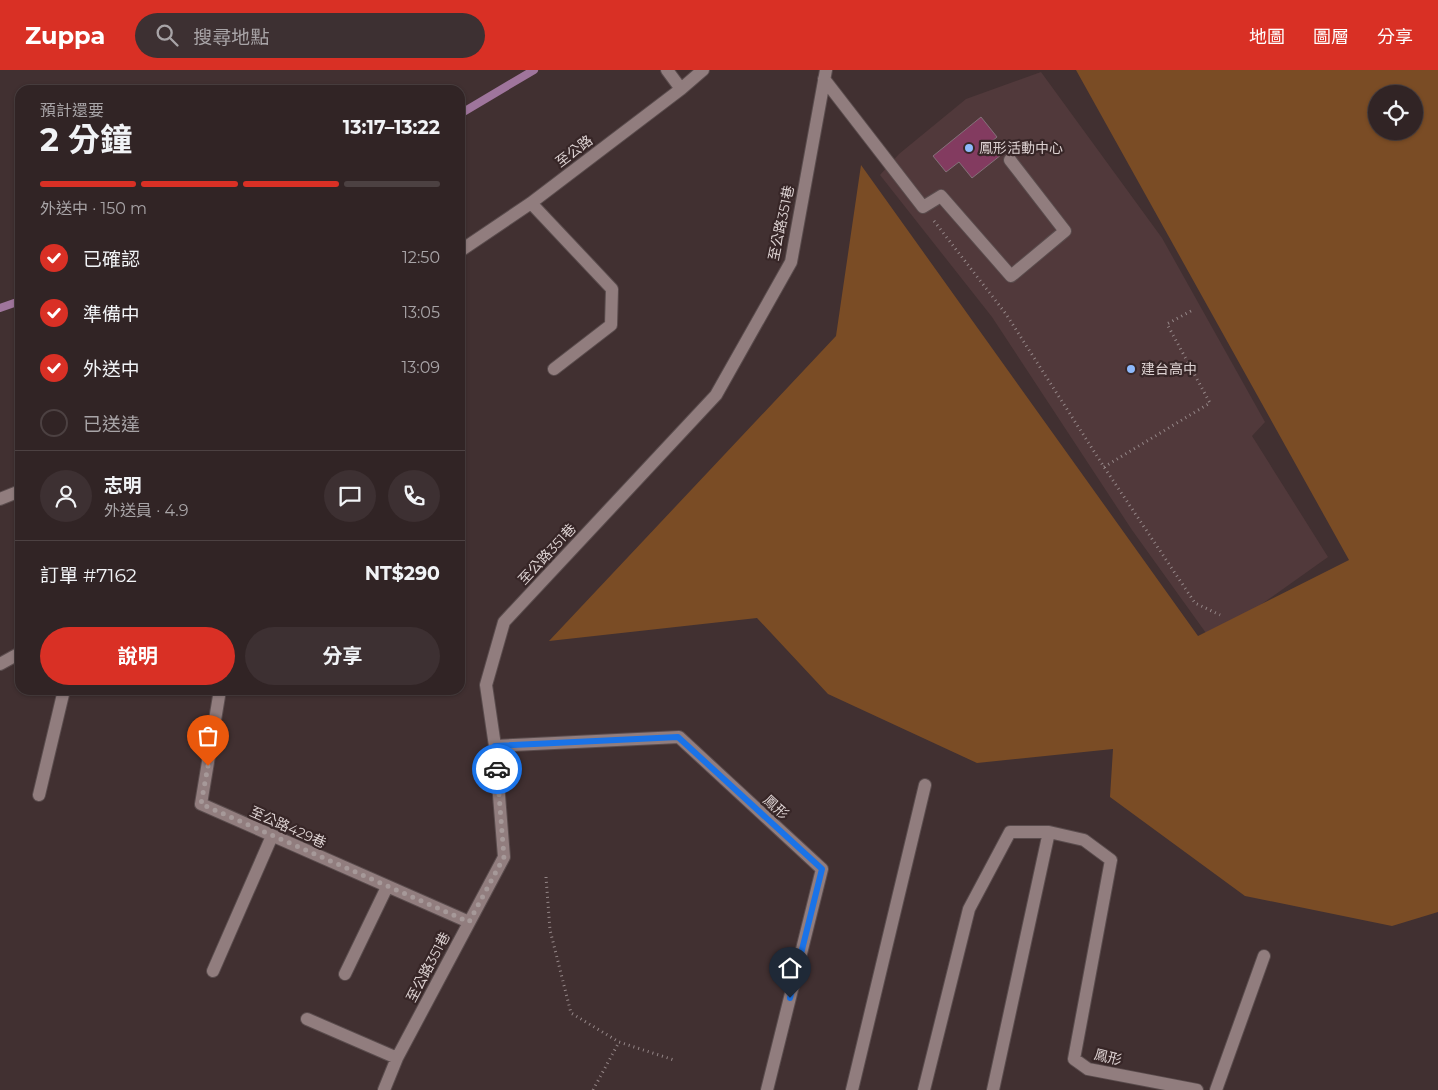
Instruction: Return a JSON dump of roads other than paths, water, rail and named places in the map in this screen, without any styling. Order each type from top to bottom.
[{"type":"street","points":[[667,70],[681,89]]},
{"type":"street","name":"至公路","points":[[465,248],[531,203],[681,89],[703,70]]},
{"type":"street","points":[[825,74],[923,207],[941,196],[1011,276],[1065,231],[1010,160]]},
{"type":"street","name":"至公路351巷","points":[[384,1090],[396,1058],[504,857],[495,746],[486,685],[504,622],[716,396],[791,262],[825,74]]},
{"type":"street","points":[[531,203],[612,289],[611,325],[554,369]]},
{"type":"street","points":[[0,500],[15,493]]},
{"type":"street","points":[[0,664],[15,656]]},
{"type":"street","points":[[39,795],[63,695]]},
{"type":"street","name":"至公路429巷","points":[[219,695],[201,804],[469,922]]},
{"type":"street","name":"鳳形","points":[[495,746],[678,737],[822,869],[766,1090]]},
{"type":"street","points":[[852,1090],[925,785]]},
{"type":"street","name":"鳳形","points":[[924,1090],[969,909],[1010,832],[1049,832],[1084,840],[1111,860],[1074,1059],[1088,1069],[1197,1090]]},
{"type":"street","points":[[993,1090],[1049,832]]},
{"type":"street","points":[[213,971],[272,836]]},
{"type":"street","points":[[345,974],[387,887]]},
{"type":"street","points":[[1216,1090],[1264,956]]},
{"type":"street","points":[[307,1020],[396,1058]]},
{"type":"waterway","points":[[465,111],[534,70]]},
{"type":"waterway","points":[[0,308],[15,303]]},
{"type":"place","name":"鳳形活動中心","points":[[969,148]]},
{"type":"place","name":"建台高中","points":[[1131,369]]}]
